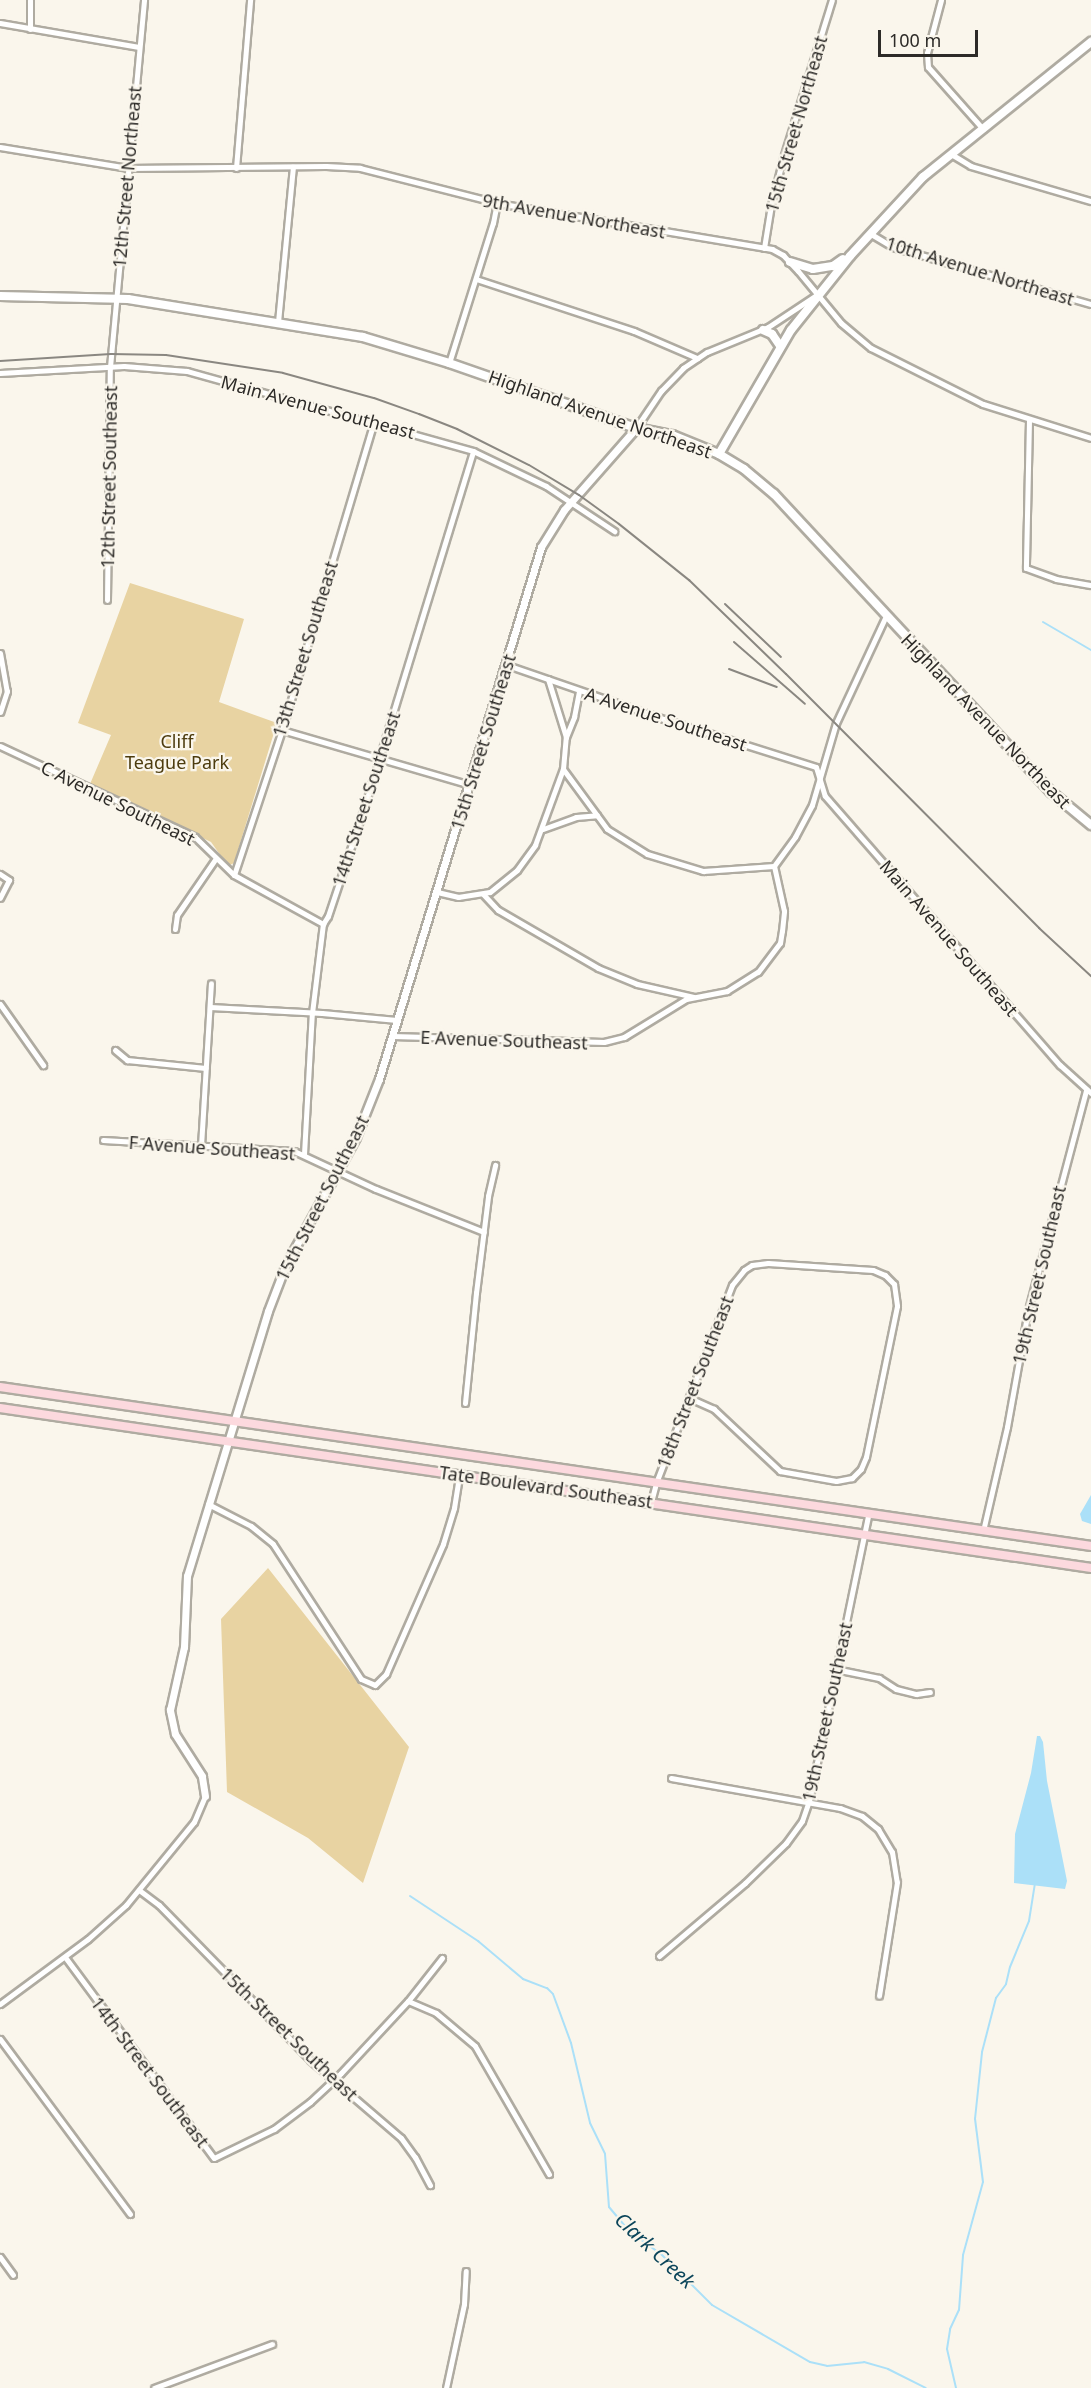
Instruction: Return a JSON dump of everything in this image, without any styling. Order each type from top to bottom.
[{"type":"main road","points":[[719,454],[780,346],[817,295],[915,184],[1091,42]]},
{"type":"main road","points":[[790,262],[813,269],[833,266],[850,256]]},
{"type":"main road","name":"Highland Avenue Northeast","points":[[0,296],[116,298],[363,337],[449,363],[636,428],[672,435],[719,454],[744,469],[774,494],[1051,792],[1091,825]]},
{"type":"main road","points":[[763,330],[772,334],[780,346]]},
{"type":"main road","name":"Tate Boulevard Southeast","points":[[0,1387],[1091,1546]]},
{"type":"main road","name":"Tate Boulevard Southeast","points":[[0,1408],[1091,1568]]},
{"type":"street","points":[[30,0],[30,29]]},
{"type":"street","name":"12th Street Northeast","points":[[111,354],[144,0]]},
{"type":"street","points":[[236,168],[250,0]]},
{"type":"street","name":"15th Street Northeast","points":[[764,248],[771,205],[783,158],[832,0]]},
{"type":"street","points":[[941,0],[927,53],[928,67],[983,129]]},
{"type":"street","points":[[0,23],[139,47]]},
{"type":"street","name":"9th Avenue Northeast","points":[[0,147],[128,168],[341,166],[381,172],[497,203],[764,248],[780,253],[790,262],[841,323],[871,348],[982,404],[1091,438]]},
{"type":"street","points":[[951,154],[971,166],[1091,201]]},
{"type":"street","points":[[278,322],[293,166]]},
{"type":"street","points":[[449,363],[497,203]]},
{"type":"street","name":"10th Avenue Northeast","points":[[871,234],[893,248],[1091,304]]},
{"type":"street","points":[[476,279],[634,331],[697,358]]},
{"type":"street","points":[[570,503],[636,428],[670,380],[697,358],[763,330],[817,295]]},
{"type":"street","name":"12th Street Southeast","points":[[107,600],[111,354]]},
{"type":"street","name":"Main Avenue Southeast","points":[[0,373],[142,366],[187,371],[473,451],[546,486],[614,531]]},
{"type":"street","points":[[1029,420],[1026,568],[1056,579],[1091,585]]},
{"type":"street","name":"13th Street Southeast","points":[[234,875],[282,730],[374,422]]},
{"type":"street","name":"14th Street Southeast","points":[[304,1154],[312,1013],[323,924],[328,916],[378,760],[473,451]]},
{"type":"street","name":"15th Street Southeast","points":[[205,1796],[202,1776],[176,1734],[170,1710],[184,1647],[187,1576],[279,1280],[296,1244],[339,1171],[368,1109],[507,665],[541,547],[570,503]]},
{"type":"street","points":[[483,894],[498,910],[597,968],[637,984],[695,998],[728,991],[749,980],[766,963],[780,943],[784,911],[774,866],[805,819],[835,725],[886,616]]},
{"type":"street","points":[[0,653],[8,691],[0,712]]},
{"type":"street","name":"A Avenue Southeast","points":[[507,665],[579,691],[816,767],[820,775]]},
{"type":"street","points":[[548,679],[566,737]]},
{"type":"street","points":[[437,892],[458,897],[483,894],[500,885],[517,870],[536,845],[563,769],[566,737],[574,717],[579,691]]},
{"type":"street","points":[[282,730],[378,760],[470,785]]},
{"type":"street","name":"C Avenue Southeast","points":[[0,746],[195,837],[234,875],[323,924]]},
{"type":"street","points":[[563,769],[616,837],[660,860],[703,871],[774,866]]},
{"type":"street","name":"Main Avenue Southeast","points":[[820,775],[825,796],[1053,1057],[1089,1091]]},
{"type":"street","points":[[543,829],[576,817],[597,815]]},
{"type":"street","points":[[175,929],[177,915],[216,858]]},
{"type":"street","points":[[0,874],[9,882],[0,898]]},
{"type":"street","points":[[201,1146],[211,983]]},
{"type":"street","name":"E Avenue Southeast","points":[[392,1036],[594,1043],[616,1040],[668,1008],[695,998]]},
{"type":"street","points":[[0,1004],[43,1065]]},
{"type":"street","name":"E Avenue Southeast","points":[[210,1007],[397,1020]]},
{"type":"street","points":[[115,1050],[127,1060],[206,1068]]},
{"type":"street","name":"19th Street Southeast","points":[[983,1532],[1007,1427],[1026,1320],[1089,1091]]},
{"type":"street","name":"F Avenue Southeast","points":[[103,1140],[281,1149],[304,1154],[376,1189],[484,1232]]},
{"type":"street","points":[[465,1402],[484,1232],[495,1165]]},
{"type":"street","name":"18th Street Southeast","points":[[651,1502],[656,1483],[732,1286],[748,1267],[768,1263],[873,1270],[885,1275],[894,1284],[897,1306],[863,1466],[855,1475],[840,1481],[784,1473],[714,1408],[689,1398]]},
{"type":"street","points":[[208,1504],[251,1526],[273,1544],[361,1679],[375,1685],[386,1674],[443,1544],[454,1508],[459,1476]]},
{"type":"street","name":"19th Street Southeast","points":[[659,1956],[712,1914],[786,1843],[802,1821],[809,1801],[868,1515]]},
{"type":"street","points":[[835,1669],[879,1678],[896,1689],[916,1694],[930,1692]]},
{"type":"street","points":[[671,1778],[809,1801],[862,1816],[878,1829],[892,1852],[897,1872],[897,1892],[879,1996]]},
{"type":"street","points":[[0,2004],[107,1923],[139,1890],[194,1822],[205,1796]]},
{"type":"street","name":"15th Street Southeast","points":[[139,1890],[159,1905],[332,2080],[401,2138],[415,2157],[430,2185]]},
{"type":"street","name":"14th Street Southeast","points":[[65,1957],[214,2158],[274,2128],[310,2102],[332,2080]]},
{"type":"street","points":[[332,2080],[408,2001],[442,1958]]},
{"type":"street","points":[[408,2001],[436,2013],[475,2046],[549,2174]]},
{"type":"street","points":[[0,2039],[130,2214]]},
{"type":"street","points":[[0,2257],[13,2275]]},
{"type":"street","points":[[446,2388],[464,2304],[466,2271]]},
{"type":"street","points":[[154,2388],[272,2344]]},
{"type":"green space","name":"Cliff Teague Park","points":[[130,583],[244,619],[219,702],[277,723],[234,863],[228,866],[211,842],[90,784],[111,735],[78,723]]},
{"type":"green space","points":[[268,1568],[409,1747],[363,1883],[308,1838],[227,1792],[221,1619]]},
{"type":"water","points":[[1091,1495],[1091,1524],[1082,1521],[1080,1514]]},
{"type":"water","points":[[1037,1736],[1040,1736],[1043,1742],[1047,1781],[1067,1881],[1065,1889],[1014,1883],[1015,1834],[1031,1773]]},
{"type":"waterway","points":[[1043,622],[1091,650]]},
{"type":"waterway","points":[[956,2388],[947,2349],[950,2329],[959,2310],[963,2255],[983,2182],[975,2119],[982,2052],[996,1998],[1006,1984],[1010,1967],[1029,1921],[1035,1885]]},
{"type":"waterway","name":"Clark Creek","points":[[410,1896],[478,1941],[523,1979],[547,1988],[553,1994],[571,2043],[590,2123],[605,2154],[609,2207],[629,2231],[661,2254],[712,2305],[810,2362],[827,2366],[864,2362],[888,2369],[926,2388]]},
{"type":"railway","points":[[0,361],[111,354],[166,355],[283,373],[374,398],[419,414],[457,429],[529,465],[579,495],[689,580],[1039,928],[1091,976]]},
{"type":"railway","points":[[725,604],[781,657]]},
{"type":"railway","points":[[734,642],[805,704]]},
{"type":"railway","points":[[729,669],[777,687]]}]
